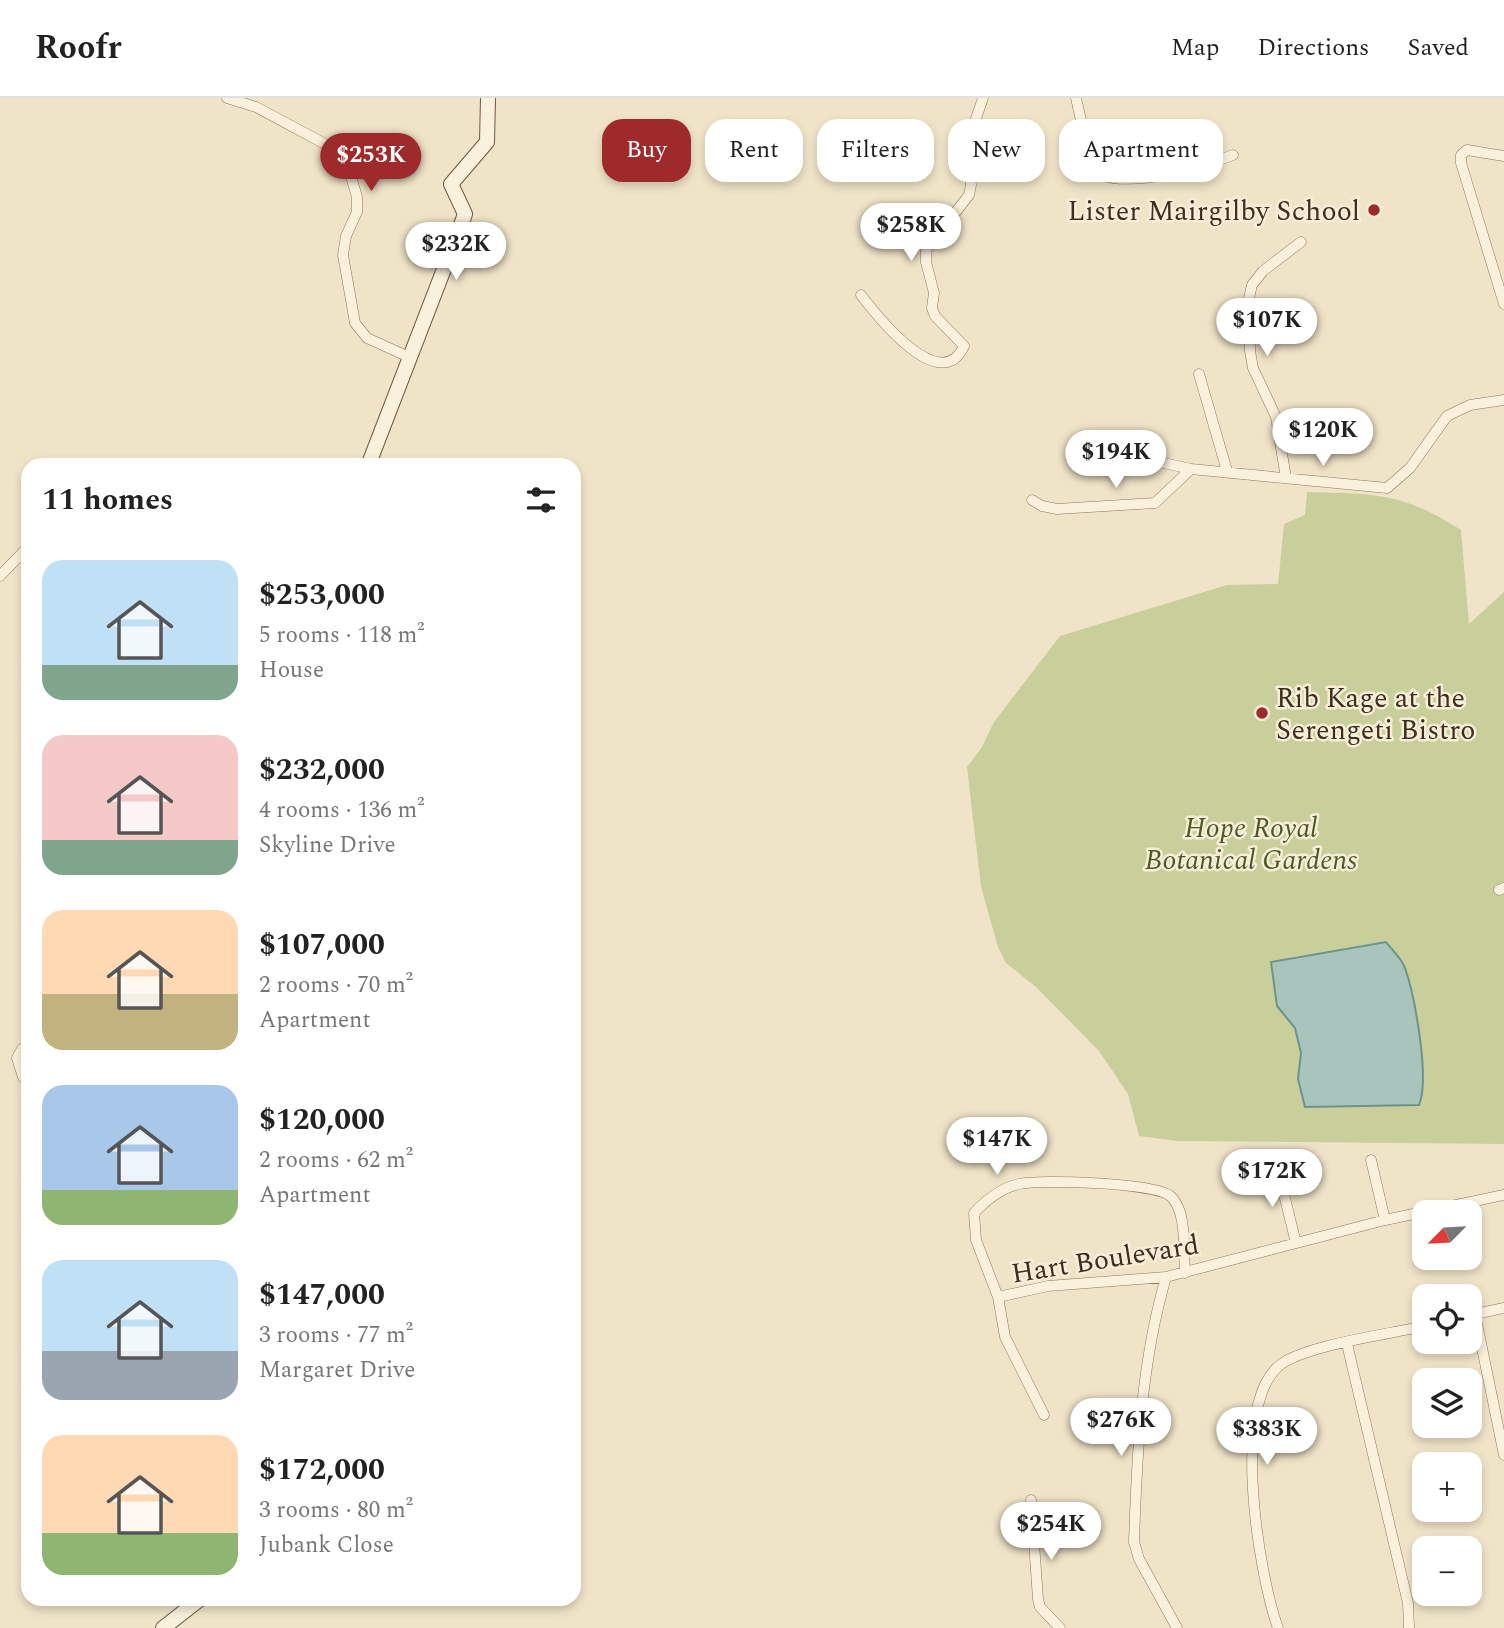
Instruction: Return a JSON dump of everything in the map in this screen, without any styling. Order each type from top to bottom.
[{"type":"street","points":[[227,98],[256,107],[327,145],[341,157],[357,197],[357,212],[346,236],[343,255],[355,323],[367,338],[409,357]]},
{"type":"street","points":[[372,458],[465,214],[451,184],[486,142],[488,98]]},
{"type":"street","points":[[861,295],[910,350],[942,362],[954,361],[961,354],[964,346],[935,316],[932,309],[934,293],[926,262],[926,250],[969,195],[971,185],[966,148],[984,98]]},
{"type":"street","points":[[1076,98],[1087,147],[1101,175],[1115,180],[1196,168],[1233,155]]},
{"type":"street","points":[[1504,156],[1467,150],[1461,155],[1461,163],[1504,304]]},
{"type":"street","points":[[1286,478],[1276,417],[1254,368],[1250,351],[1249,298],[1252,285],[1263,271],[1301,242]]},
{"type":"street","points":[[1199,374],[1227,471]]},
{"type":"street","points":[[1103,445],[1114,452],[1191,469],[1387,488],[1410,468],[1447,416],[1470,405],[1504,400]]},
{"type":"street","points":[[1032,500],[1042,506],[1057,509],[1155,503],[1191,469]]},
{"type":"street","points":[[0,576],[21,554]]},
{"type":"street","points":[[21,1051],[17,1058],[21,1071]]},
{"type":"street","points":[[1371,1160],[1385,1220]]},
{"type":"street","points":[[1277,1166],[1296,1243]]},
{"type":"street","points":[[1044,1415],[1005,1337],[998,1297],[976,1240],[974,1213],[989,1198],[1018,1184],[1118,1185],[1169,1195],[1180,1213],[1185,1273]]},
{"type":"street","name":"Hart Boulevard","points":[[998,1297],[1048,1286],[1166,1277],[1385,1220],[1504,1195]]},
{"type":"street","points":[[1166,1277],[1155,1316],[1138,1422],[1134,1542],[1139,1559],[1177,1628]]},
{"type":"street","points":[[1482,1313],[1504,1308]]},
{"type":"street","points":[[1278,1628],[1266,1595],[1251,1457],[1258,1408],[1268,1379],[1281,1365],[1301,1354],[1412,1329]]},
{"type":"street","points":[[1347,1344],[1408,1603],[1409,1628]]},
{"type":"street","points":[[1481,1354],[1504,1455]]},
{"type":"street","points":[[1031,1500],[1038,1599],[1040,1607],[1060,1628]]},
{"type":"street","points":[[163,1628],[191,1606]]},
{"type":"green space","name":"Hope Royal Botanical Gardens","points":[[1307,492],[1351,493],[1404,502],[1421,508],[1461,530],[1469,624],[1504,592],[1504,1144],[1177,1141],[1139,1136],[1128,1094],[1099,1051],[1036,987],[1006,963],[998,947],[981,887],[967,767],[982,747],[994,722],[1060,636],[1227,585],[1278,584],[1284,524],[1305,515]]},
{"type":"water","points":[[1386,942],[1404,965],[1413,998],[1422,1058],[1422,1093],[1419,1105],[1305,1107],[1298,1079],[1301,1053],[1295,1028],[1277,1006],[1271,962]]},
{"type":"place","name":"Lister Mairgilby School","points":[[1374,210]]},
{"type":"place","name":"Rib Kage at the Serengeti Bistro","points":[[1262,713]]}]
